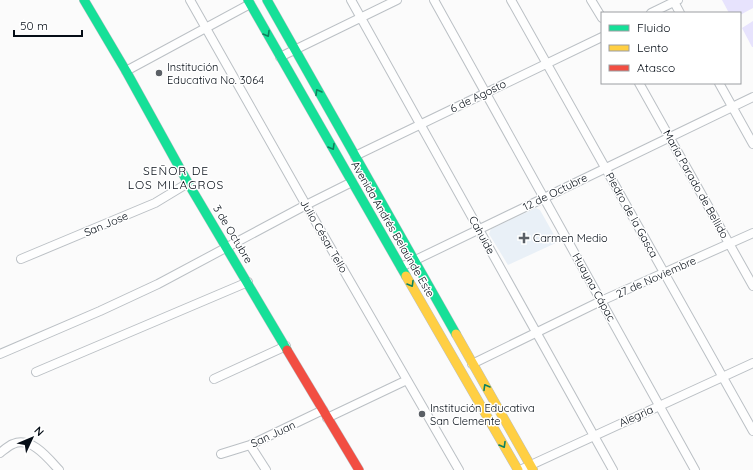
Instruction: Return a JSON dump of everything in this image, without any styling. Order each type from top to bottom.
[{"type":"street","points":[[80,0],[89,9]]},
{"type":"street","name":"3 de Octubre","points":[[84,0],[126,71],[188,184],[248,282],[359,470]]},
{"type":"street","name":"Julio César Tello","points":[[190,0],[459,470]]},
{"type":"street","name":"Avenida Andrés Belaúnde Este","points":[[266,0],[531,467]]},
{"type":"street","name":"Cahuide","points":[[351,0],[614,470]]},
{"type":"street","points":[[280,57],[397,0]]},
{"type":"street","name":"Huayna Cápac","points":[[434,0],[695,470]]},
{"type":"street","name":"Piedro de la Gasca","points":[[511,0],[753,431]]},
{"type":"street","points":[[591,0],[601,16]]},
{"type":"street","points":[[653,12],[675,1],[680,12]]},
{"type":"street","points":[[126,71],[207,28],[249,2]]},
{"type":"street","name":"Avenida Andrés Belaúnde Este","points":[[249,2],[519,470]]},
{"type":"street","name":"6 de Agosto","points":[[355,156],[601,36]]},
{"type":"street","name":"María Parado de Bellido","points":[[640,84],[753,286]]},
{"type":"street","points":[[720,84],[753,144]]},
{"type":"street","name":"12 de Octubre","points":[[401,267],[753,97]]},
{"type":"street","points":[[0,354],[158,284],[352,182]]},
{"type":"street","name":"San Jose","points":[[21,260],[155,203],[188,184]]},
{"type":"street","name":"27 de Noviembre","points":[[472,364],[601,301],[753,233]]},
{"type":"street","points":[[36,372],[248,282]]},
{"type":"street","points":[[214,379],[286,346]]},
{"type":"street","name":"Alegria","points":[[519,470],[531,467],[594,436],[753,363]]},
{"type":"street","name":"San Juan","points":[[221,454],[250,445],[407,380]]},
{"type":"street","points":[[0,453],[13,444],[26,442],[32,445],[59,470]]},
{"type":"street","points":[[250,445],[266,470]]},
{"type":"shaded area","points":[[722,0],[753,0],[753,8],[741,14],[741,12],[728,12]]},
{"type":"shaded area","points":[[753,21],[753,47],[752,47],[742,28]]},
{"type":"shaded area","name":"Carmen Medio","points":[[536,208],[540,210],[558,242],[508,265],[489,234],[491,229]]},
{"type":"traffic: fast","points":[[84,0],[126,71],[188,183],[287,350]]},
{"type":"traffic: fast","points":[[248,0],[406,276]]},
{"type":"traffic: fast","points":[[267,0],[456,334]]},
{"type":"traffic: slow","points":[[406,276],[518,470]]},
{"type":"traffic: slow","points":[[456,334],[533,470]]},
{"type":"traffic: jam","points":[[287,350],[359,470]]},
{"type":"place","name":"Institución Educativa No. 3064","points":[[159,73]]},
{"type":"place","name":"Carmen Medio","points":[[524,238]]},
{"type":"place","name":"Institución Educativa San Clemente","points":[[422,414]]},
{"type":"district","name":"SEÑOR DE LOS MILAGROS","points":[[176,178]]}]
